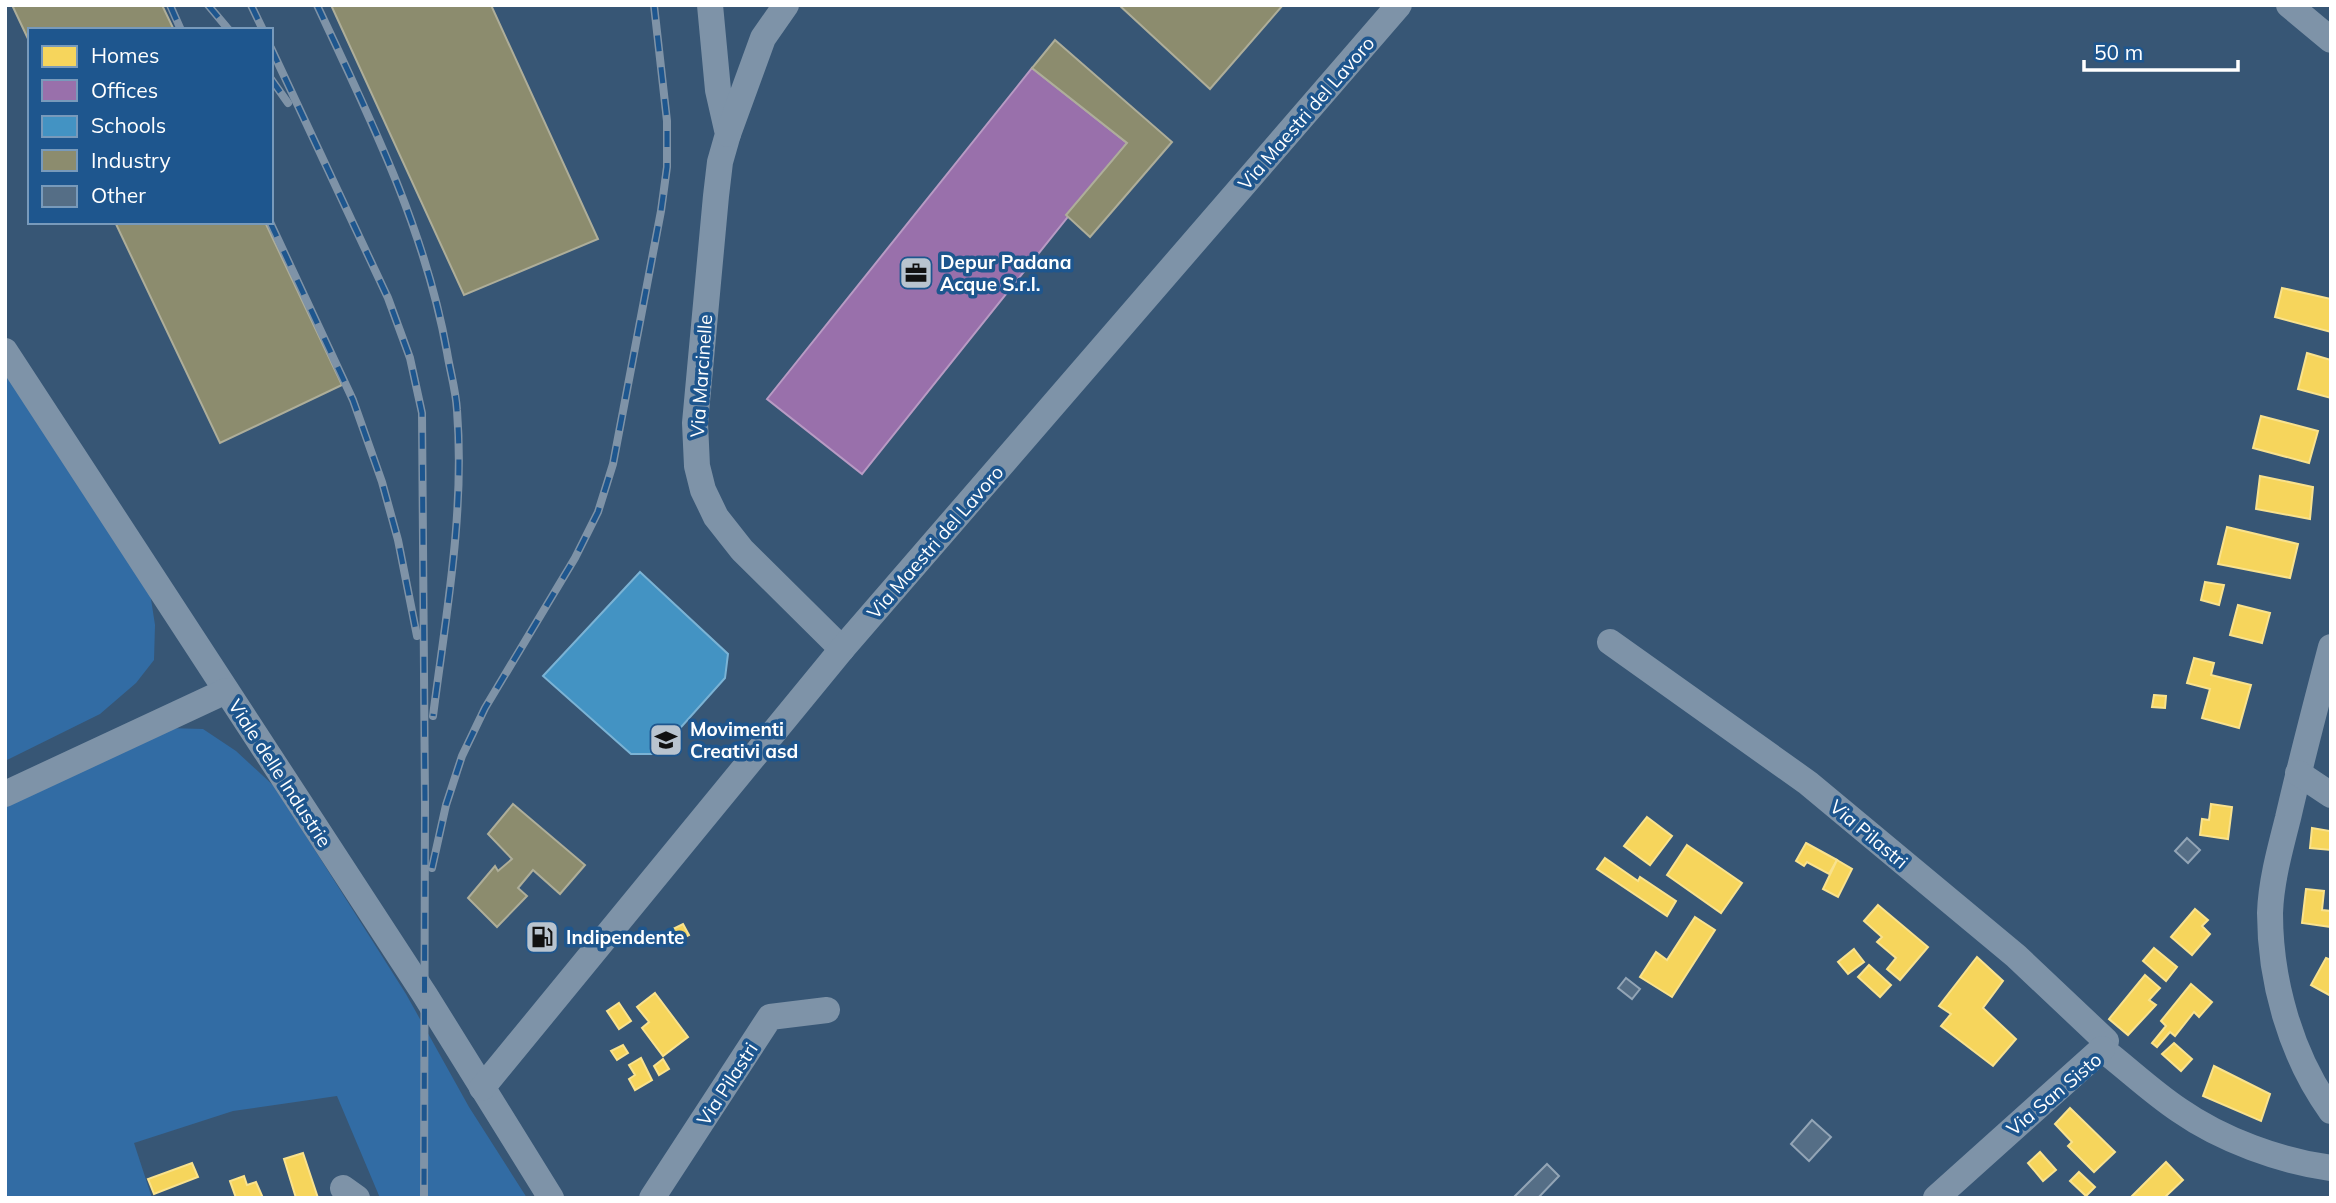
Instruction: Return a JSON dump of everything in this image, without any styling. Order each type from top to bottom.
[{"type":"street","name":"Via Marcinelle","points":[[710,5],[718,90],[729,134]]},
{"type":"street","name":"Via Marcinelle","points":[[786,5],[764,38],[720,162],[695,423],[696,466],[703,490],[716,517],[742,551],[842,649]]},
{"type":"street","name":"Via Maestri del Lavoro","points":[[482,1088],[842,649],[1399,5]]},
{"type":"street","points":[[2289,5],[2331,40]]},
{"type":"street","name":"Viale delle Industrie","points":[[5,351],[425,995],[551,1198]]},
{"type":"street","name":"Via Pilastri","points":[[1610,642],[1808,783],[2016,956],[2106,1041],[2102,1049]]},
{"type":"street","points":[[2331,647],[2278,858],[2270,911],[2272,950],[2281,999],[2304,1066],[2331,1111]]},
{"type":"street","points":[[5,794],[226,691]]},
{"type":"street","points":[[2298,773],[2331,795]]},
{"type":"street","name":"Via Pilastri","points":[[652,1198],[770,1017],[827,1010]]},
{"type":"street","name":"Via San Sisto","points":[[1936,1198],[2102,1049],[2180,1111],[2228,1136],[2296,1163],[2331,1168]]},
{"type":"shaded area","points":[[5,363],[149,586],[155,625],[154,660],[136,683],[100,714],[5,761]]},
{"type":"shaded area","points":[[167,728],[203,729],[236,751],[275,787],[406,994],[469,1107],[527,1198],[380,1198],[337,1096],[233,1111],[134,1143],[152,1198],[5,1198],[5,796]]},
{"type":"building: Homes","points":[[2282,288],[2331,299],[2331,332],[2275,317]]},
{"type":"building: Homes","points":[[2307,353],[2331,360],[2331,398],[2298,389]]},
{"type":"building: Homes","points":[[2261,416],[2318,431],[2309,463],[2253,448]]},
{"type":"building: Homes","points":[[2260,476],[2313,487],[2310,519],[2256,509]]},
{"type":"building: Homes","points":[[2227,527],[2298,544],[2290,578],[2218,564]]},
{"type":"building: Homes","points":[[2205,582],[2224,585],[2219,605],[2201,600]]},
{"type":"building: Homes","points":[[2238,605],[2270,613],[2262,643],[2230,635]]},
{"type":"building: Homes","points":[[2194,658],[2214,663],[2211,675],[2251,685],[2239,728],[2202,718],[2210,689],[2187,683]]},
{"type":"building: Homes","points":[[2154,695],[2166,696],[2165,708],[2152,707]]},
{"type":"building: Homes","points":[[2211,804],[2232,807],[2228,839],[2200,835],[2202,819],[2209,820]]},
{"type":"building: Homes","points":[[1647,817],[1672,836],[1650,865],[1624,846]]},
{"type":"building: Homes","points":[[2312,828],[2330,831],[2331,850],[2310,848]]},
{"type":"building: Homes","points":[[1806,843],[1837,860],[1829,874],[1807,862],[1804,866],[1796,861]]},
{"type":"building: Homes","points":[[1687,845],[1742,883],[1721,913],[1667,875]]},
{"type":"building: Homes","points":[[1605,858],[1638,881],[1640,877],[1676,901],[1667,916],[1597,869]]},
{"type":"building: Homes","points":[[1837,860],[1852,869],[1838,897],[1823,889]]},
{"type":"building: Homes","points":[[2306,889],[2324,891],[2322,910],[2331,911],[2331,927],[2302,923]]},
{"type":"building: Homes","points":[[1878,905],[1928,947],[1900,980],[1887,969],[1896,958],[1877,942],[1882,937],[1864,921]]},
{"type":"building: Homes","points":[[2195,909],[2208,920],[2202,926],[2210,934],[2192,955],[2171,937]]},
{"type":"building: Homes","points":[[1695,917],[1715,930],[1672,997],[1640,977],[1656,952],[1667,960]]},
{"type":"building: Homes","points":[[683,924],[689,935],[679,940],[673,929]]},
{"type":"building: Homes","points":[[2154,948],[2177,967],[2166,981],[2143,961]]},
{"type":"building: Homes","points":[[1854,949],[1864,962],[1848,974],[1838,962]]},
{"type":"building: Homes","points":[[1977,957],[2003,981],[1983,1008],[2016,1039],[1993,1066],[1941,1026],[1951,1014],[1939,1006]]},
{"type":"building: Homes","points":[[2326,958],[2331,960],[2331,996],[2311,985]]},
{"type":"building: Homes","points":[[1869,965],[1891,985],[1880,997],[1858,977]]},
{"type":"building: Homes","points":[[2145,975],[2160,988],[2149,1000],[2156,1005],[2128,1035],[2109,1019]]},
{"type":"building: Homes","points":[[2191,984],[2212,1002],[2199,1017],[2194,1012],[2175,1036],[2170,1032],[2157,1047],[2152,1043],[2166,1026],[2161,1021]]},
{"type":"building: Homes","points":[[655,993],[688,1037],[663,1056],[642,1028],[649,1022],[637,1007]]},
{"type":"building: Homes","points":[[619,1003],[631,1021],[619,1029],[607,1011]]},
{"type":"building: Homes","points":[[2174,1043],[2192,1059],[2181,1071],[2162,1054]]},
{"type":"building: Homes","points":[[623,1045],[628,1053],[617,1060],[611,1051]]},
{"type":"building: Homes","points":[[641,1058],[652,1080],[635,1090],[629,1079],[635,1075],[629,1065]]},
{"type":"building: Homes","points":[[663,1059],[669,1069],[659,1075],[654,1066]]},
{"type":"building: Homes","points":[[2214,1066],[2270,1094],[2261,1121],[2203,1096]]},
{"type":"building: Homes","points":[[2070,1108],[2115,1152],[2094,1172],[2068,1146],[2072,1142],[2055,1124]]},
{"type":"building: Homes","points":[[2040,1152],[2056,1170],[2043,1181],[2028,1163]]},
{"type":"building: Homes","points":[[303,1153],[318,1198],[296,1198],[284,1159]]},
{"type":"building: Homes","points":[[2166,1162],[2183,1180],[2164,1198],[2130,1198]]},
{"type":"building: Homes","points":[[192,1163],[198,1177],[154,1194],[148,1179]]},
{"type":"building: Homes","points":[[2079,1172],[2095,1187],[2086,1196],[2070,1181]]},
{"type":"building: Homes","points":[[244,1176],[247,1185],[256,1182],[263,1198],[236,1198],[230,1181]]},
{"type":"building: Offices","points":[[1032,68],[1127,143],[862,474],[767,399]]},
{"type":"building: Schools","points":[[640,572],[728,654],[725,678],[657,754],[631,754],[543,676]]},
{"type":"building: Industry","points":[[12,5],[162,5],[173,28],[28,28],[28,39]]},
{"type":"building: Industry","points":[[331,5],[491,5],[598,239],[464,295]]},
{"type":"building: Industry","points":[[1119,5],[1283,5],[1210,89]]},
{"type":"building: Industry","points":[[1055,40],[1172,142],[1090,237],[1066,215],[1127,143],[1032,68]]},
{"type":"building: Industry","points":[[116,224],[266,224],[342,385],[220,443]]},
{"type":"building: Industry","points":[[513,804],[585,865],[560,894],[533,870],[518,888],[527,896],[497,927],[468,898],[495,866],[498,871],[512,859],[488,834]]},
{"type":"building: Other","points":[[2187,838],[2200,850],[2188,863],[2175,851]]},
{"type":"building: Other","points":[[1626,978],[1640,989],[1632,999],[1618,988]]},
{"type":"building: Other","points":[[1812,1120],[1831,1137],[1809,1161],[1791,1144]]},
{"type":"building: Other","points":[[1547,1164],[1559,1176],[1538,1198],[1513,1198]]},
{"type":"railway","points":[[170,5],[180,28]]},
{"type":"railway","points":[[208,5],[227,28]]},
{"type":"railway","points":[[251,5],[262,28]]},
{"type":"railway","points":[[317,5],[376,132],[410,218],[437,306],[455,396],[459,449],[456,525],[433,716]]},
{"type":"railway","points":[[432,868],[446,805],[462,756],[485,708],[575,558],[598,512],[613,464],[667,167],[667,121],[654,5]]},
{"type":"railway","points":[[273,52],[388,298],[410,358],[422,413],[424,1198]]},
{"type":"railway","points":[[273,82],[288,103]]},
{"type":"railway","points":[[271,224],[353,400],[382,482],[398,540],[417,636]]},
{"type":"place","name":"Depur Padana Acque S.r.l.","points":[[916,273]]},
{"type":"place","name":"Movimenti Creativi asd","points":[[666,740]]},
{"type":"place","name":"Indipendente","points":[[542,937]]}]
